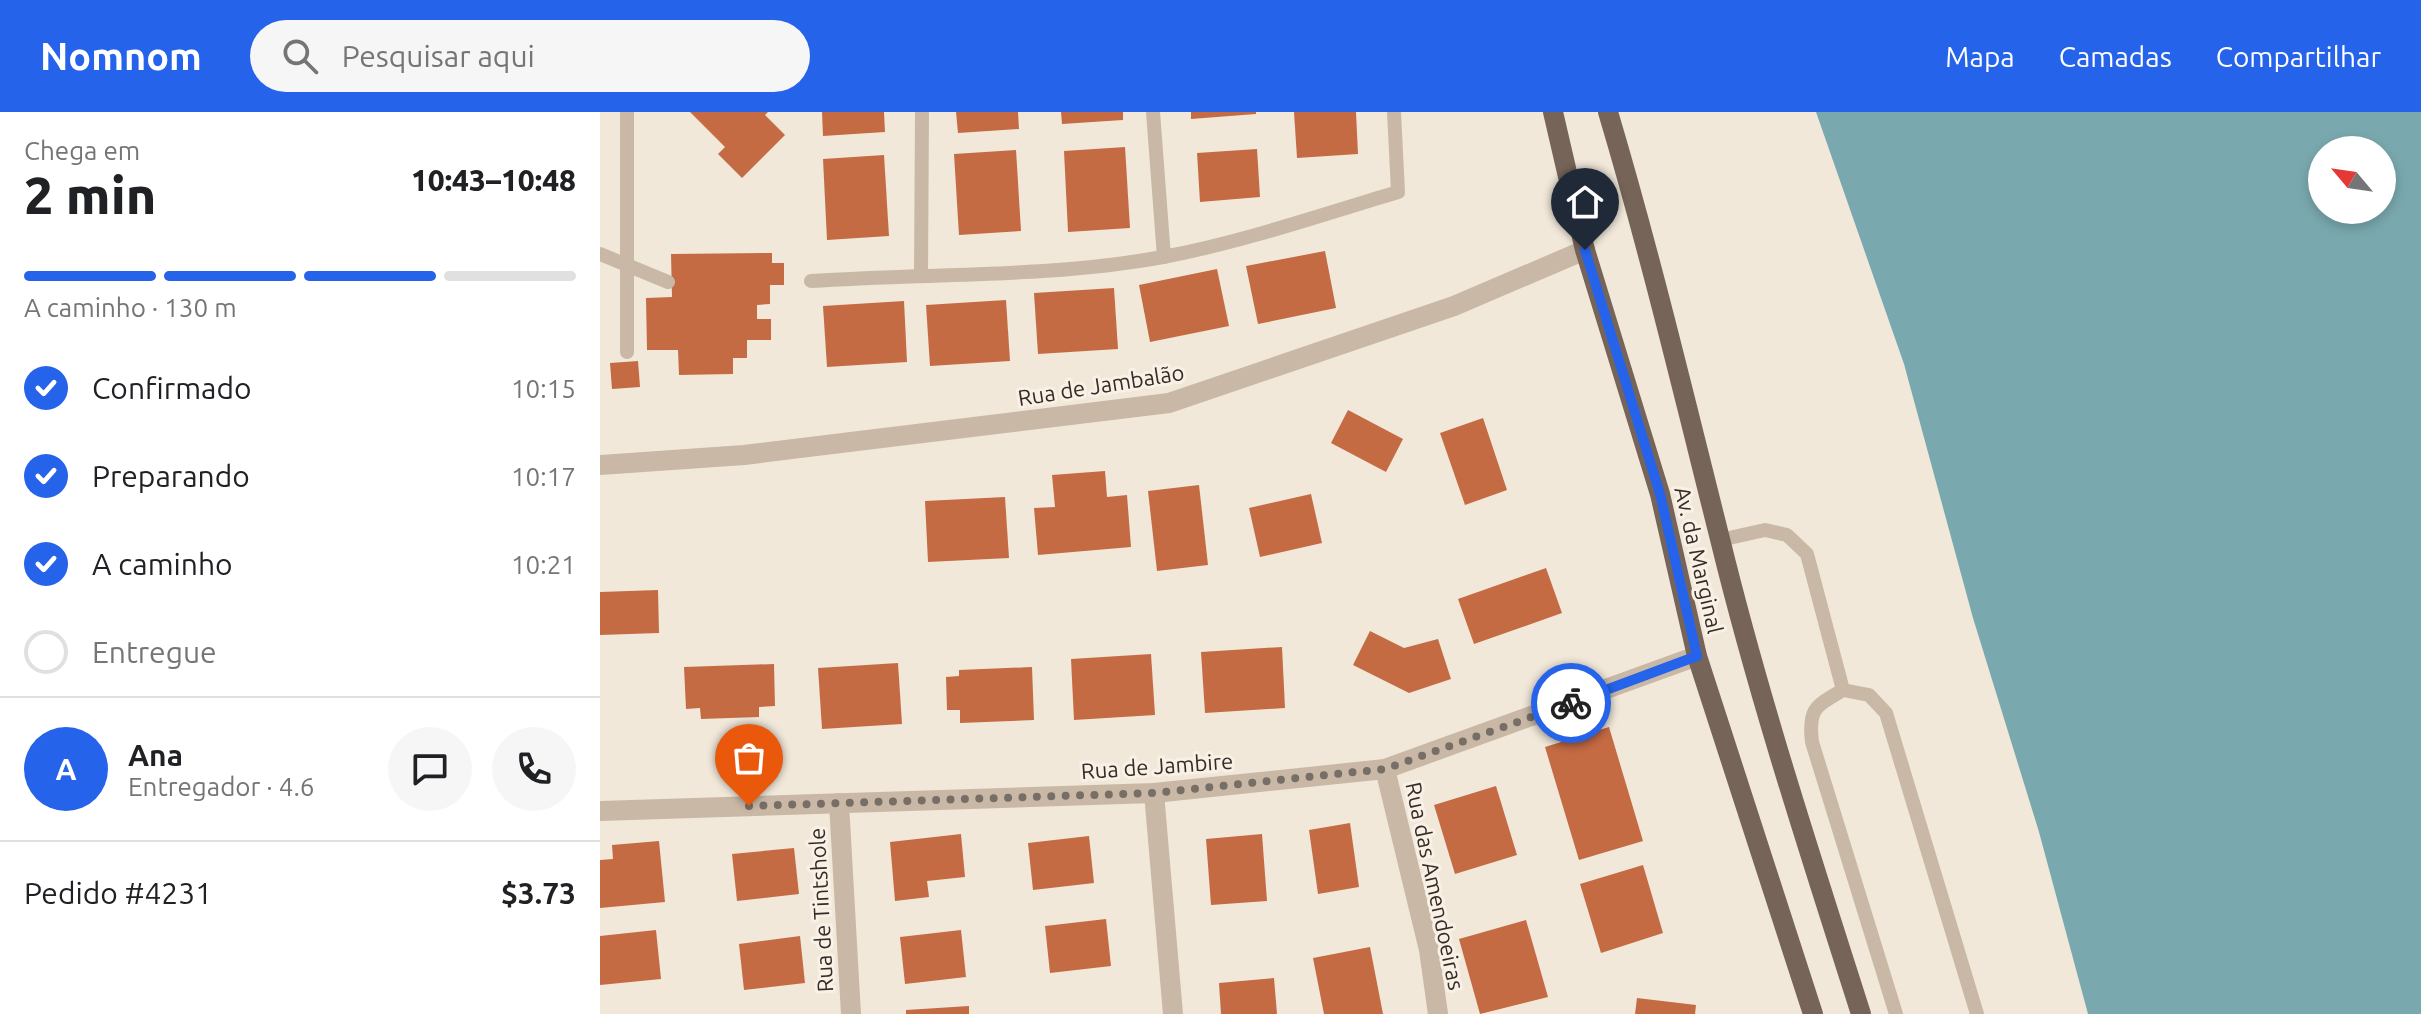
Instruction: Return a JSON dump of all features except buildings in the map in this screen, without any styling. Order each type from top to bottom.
[{"type":"main road","name":"Av. da Marginal","points":[[1553,112],[1585,250],[1660,494],[1697,656],[1813,1014]]},
{"type":"main road","name":"Av. da Marginal","points":[[1608,112],[1720,540],[1805,840],[1861,1014]]},
{"type":"street","name":"Rua de Jambalão","points":[[600,465],[744,455],[1169,403],[1454,306],[1585,250]]},
{"type":"street","name":"Rua de Jambire","points":[[600,811],[1154,793],[1385,769],[1697,656]]},
{"type":"street","name":"Rua das Amendoeiras","points":[[1385,769],[1429,950],[1438,1014]]},
{"type":"street","points":[[1154,793],[1173,1014]]},
{"type":"street","name":"Rua de Tintshole","points":[[839,803],[851,1014]]},
{"type":"lane","points":[[627,112],[627,352]]},
{"type":"lane","points":[[921,274],[922,112]]},
{"type":"lane","points":[[1153,112],[1164,257]]},
{"type":"lane","points":[[811,281],[1050,270],[1164,257],[1398,192],[1394,112]]},
{"type":"lane","points":[[600,254],[668,282]]},
{"type":"lane","points":[[1720,540],[1765,530],[1787,535],[1807,554],[1843,690]]},
{"type":"lane","points":[[1896,1014],[1812,742],[1809,721],[1817,705],[1843,690],[1869,695],[1886,713],[1977,1014]]},
{"type":"water","points":[[1816,112],[2421,112],[2421,1014],[2088,1014],[2039,832],[1973,618],[1904,364]]},
{"type":"way so far","points":[[749,806],[1154,793],[1385,769],[1571,703]]},
{"type":"route","points":[[1571,703],[1697,656],[1660,494],[1585,250]]}]
